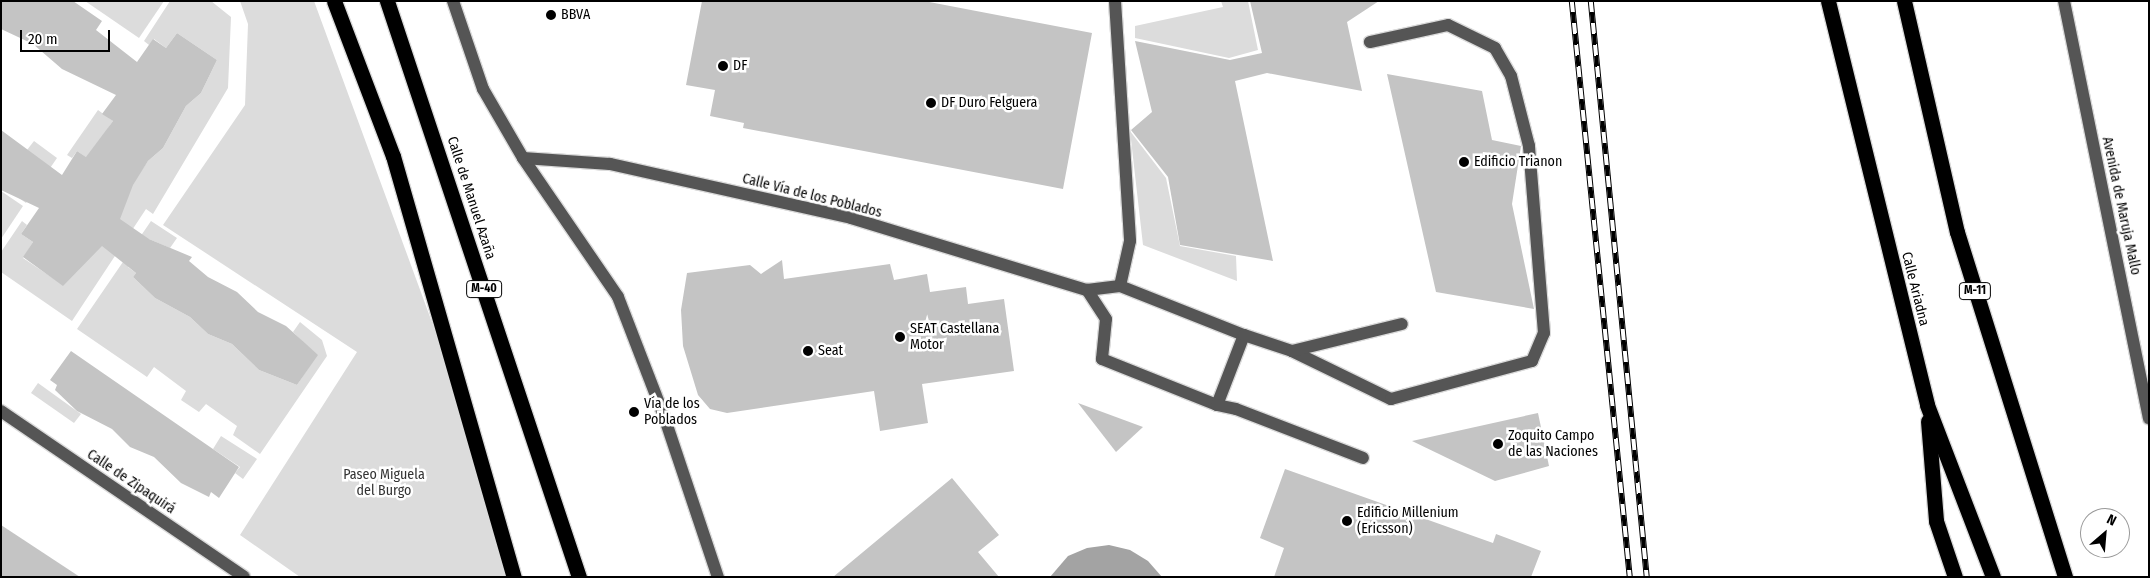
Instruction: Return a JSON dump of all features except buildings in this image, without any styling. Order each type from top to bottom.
[{"type":"highway","points":[[334,1],[392,156],[514,577]]},
{"type":"highway","name":"Calle de Manuel Azaña","points":[[387,1],[579,577]]},
{"type":"highway","name":"Calle Ariadna","points":[[1828,1],[1927,405],[1993,577]]},
{"type":"highway","name":"M-11","points":[[1904,1],[1957,232],[2064,577]]},
{"type":"highway","points":[[1927,405],[1936,521],[1955,577]]},
{"type":"street","points":[[453,1],[483,89],[523,158],[618,297],[661,408],[718,577]]},
{"type":"street","name":"Avenida de Maruja Mallo","points":[[2064,1],[2149,418]]},
{"type":"street","points":[[1116,8],[1130,241],[1120,286]]},
{"type":"street","name":"Calle Vía de los Poblados","points":[[523,158],[610,164],[822,212],[1087,290],[1120,286],[1244,335],[1292,351],[1391,399],[1532,361],[1544,334],[1530,146],[1511,76],[1496,48],[1448,25],[1370,42]]},
{"type":"street","points":[[1087,290],[1106,319],[1102,359],[1217,405],[1236,409],[1363,458]]},
{"type":"street","points":[[1292,351],[1402,324]]},
{"type":"street","points":[[1217,405],[1244,335]]},
{"type":"street","name":"Calle de Zipaquirá","points":[[1,411],[244,577]]},
{"type":"green space","points":[[85,1],[164,1],[139,38]]},
{"type":"green space","points":[[170,1],[211,1],[231,17],[228,88],[153,214],[146,209],[72,321],[1,272],[1,252],[22,221],[27,225],[21,234],[33,242],[23,258],[63,285],[148,161],[163,148],[186,106],[201,93],[217,60],[177,33],[166,48],[154,39],[149,45],[144,41]]},
{"type":"green space","name":"Paseo Miguela del Burgo","points":[[240,1],[314,1],[437,336],[513,577],[300,577],[240,535],[357,352],[163,225],[245,105],[248,24]]},
{"type":"green space","points":[[1221,1],[1248,1],[1258,50],[1229,58],[1135,38],[1135,26],[1223,7]]},
{"type":"green space","points":[[98,110],[113,121],[108,128],[111,130],[90,160],[77,151],[72,158],[67,155]]},
{"type":"green space","points":[[1130,131],[1166,178],[1180,246],[1236,256],[1237,281],[1143,245]]},
{"type":"green space","points":[[34,141],[57,158],[26,203],[19,198],[27,150]]},
{"type":"green space","points":[[1,191],[23,206],[1,239]]},
{"type":"green space","points":[[151,221],[177,238],[170,248],[149,239],[128,267],[136,273],[133,277],[155,298],[190,317],[208,334],[232,344],[259,370],[297,385],[317,355],[293,332],[300,322],[322,340],[327,356],[260,454],[233,435],[237,426],[206,404],[199,412],[181,400],[186,391],[154,367],[147,377],[77,329]]},
{"type":"green space","points":[[38,383],[81,414],[74,423],[31,393]]},
{"type":"green space","points":[[221,436],[257,459],[243,479],[235,473],[240,467],[213,449]]},
{"type":"shaded area","points":[[1109,545],[1130,550],[1148,561],[1162,577],[1050,577],[1068,556],[1087,548]]},
{"type":"railway","points":[[1572,1],[1630,577]]},
{"type":"railway","points":[[1591,1],[1647,577]]},
{"type":"place","name":"BBVA","points":[[551,15]]},
{"type":"place","name":"DF","points":[[723,66]]},
{"type":"place","name":"DF Duro Felguera","points":[[931,103]]},
{"type":"place","name":"Edificio Trianon","points":[[1464,162]]},
{"type":"place","name":"SEAT Castellana Motor","points":[[900,337]]},
{"type":"place","name":"Seat","points":[[808,351]]},
{"type":"place","name":"Vía de los Poblados","points":[[634,412]]},
{"type":"place","name":"Zoquito Campo de las Naciones","points":[[1498,444]]},
{"type":"place","name":"Edificio Millenium (Ericsson)","points":[[1347,521]]}]
